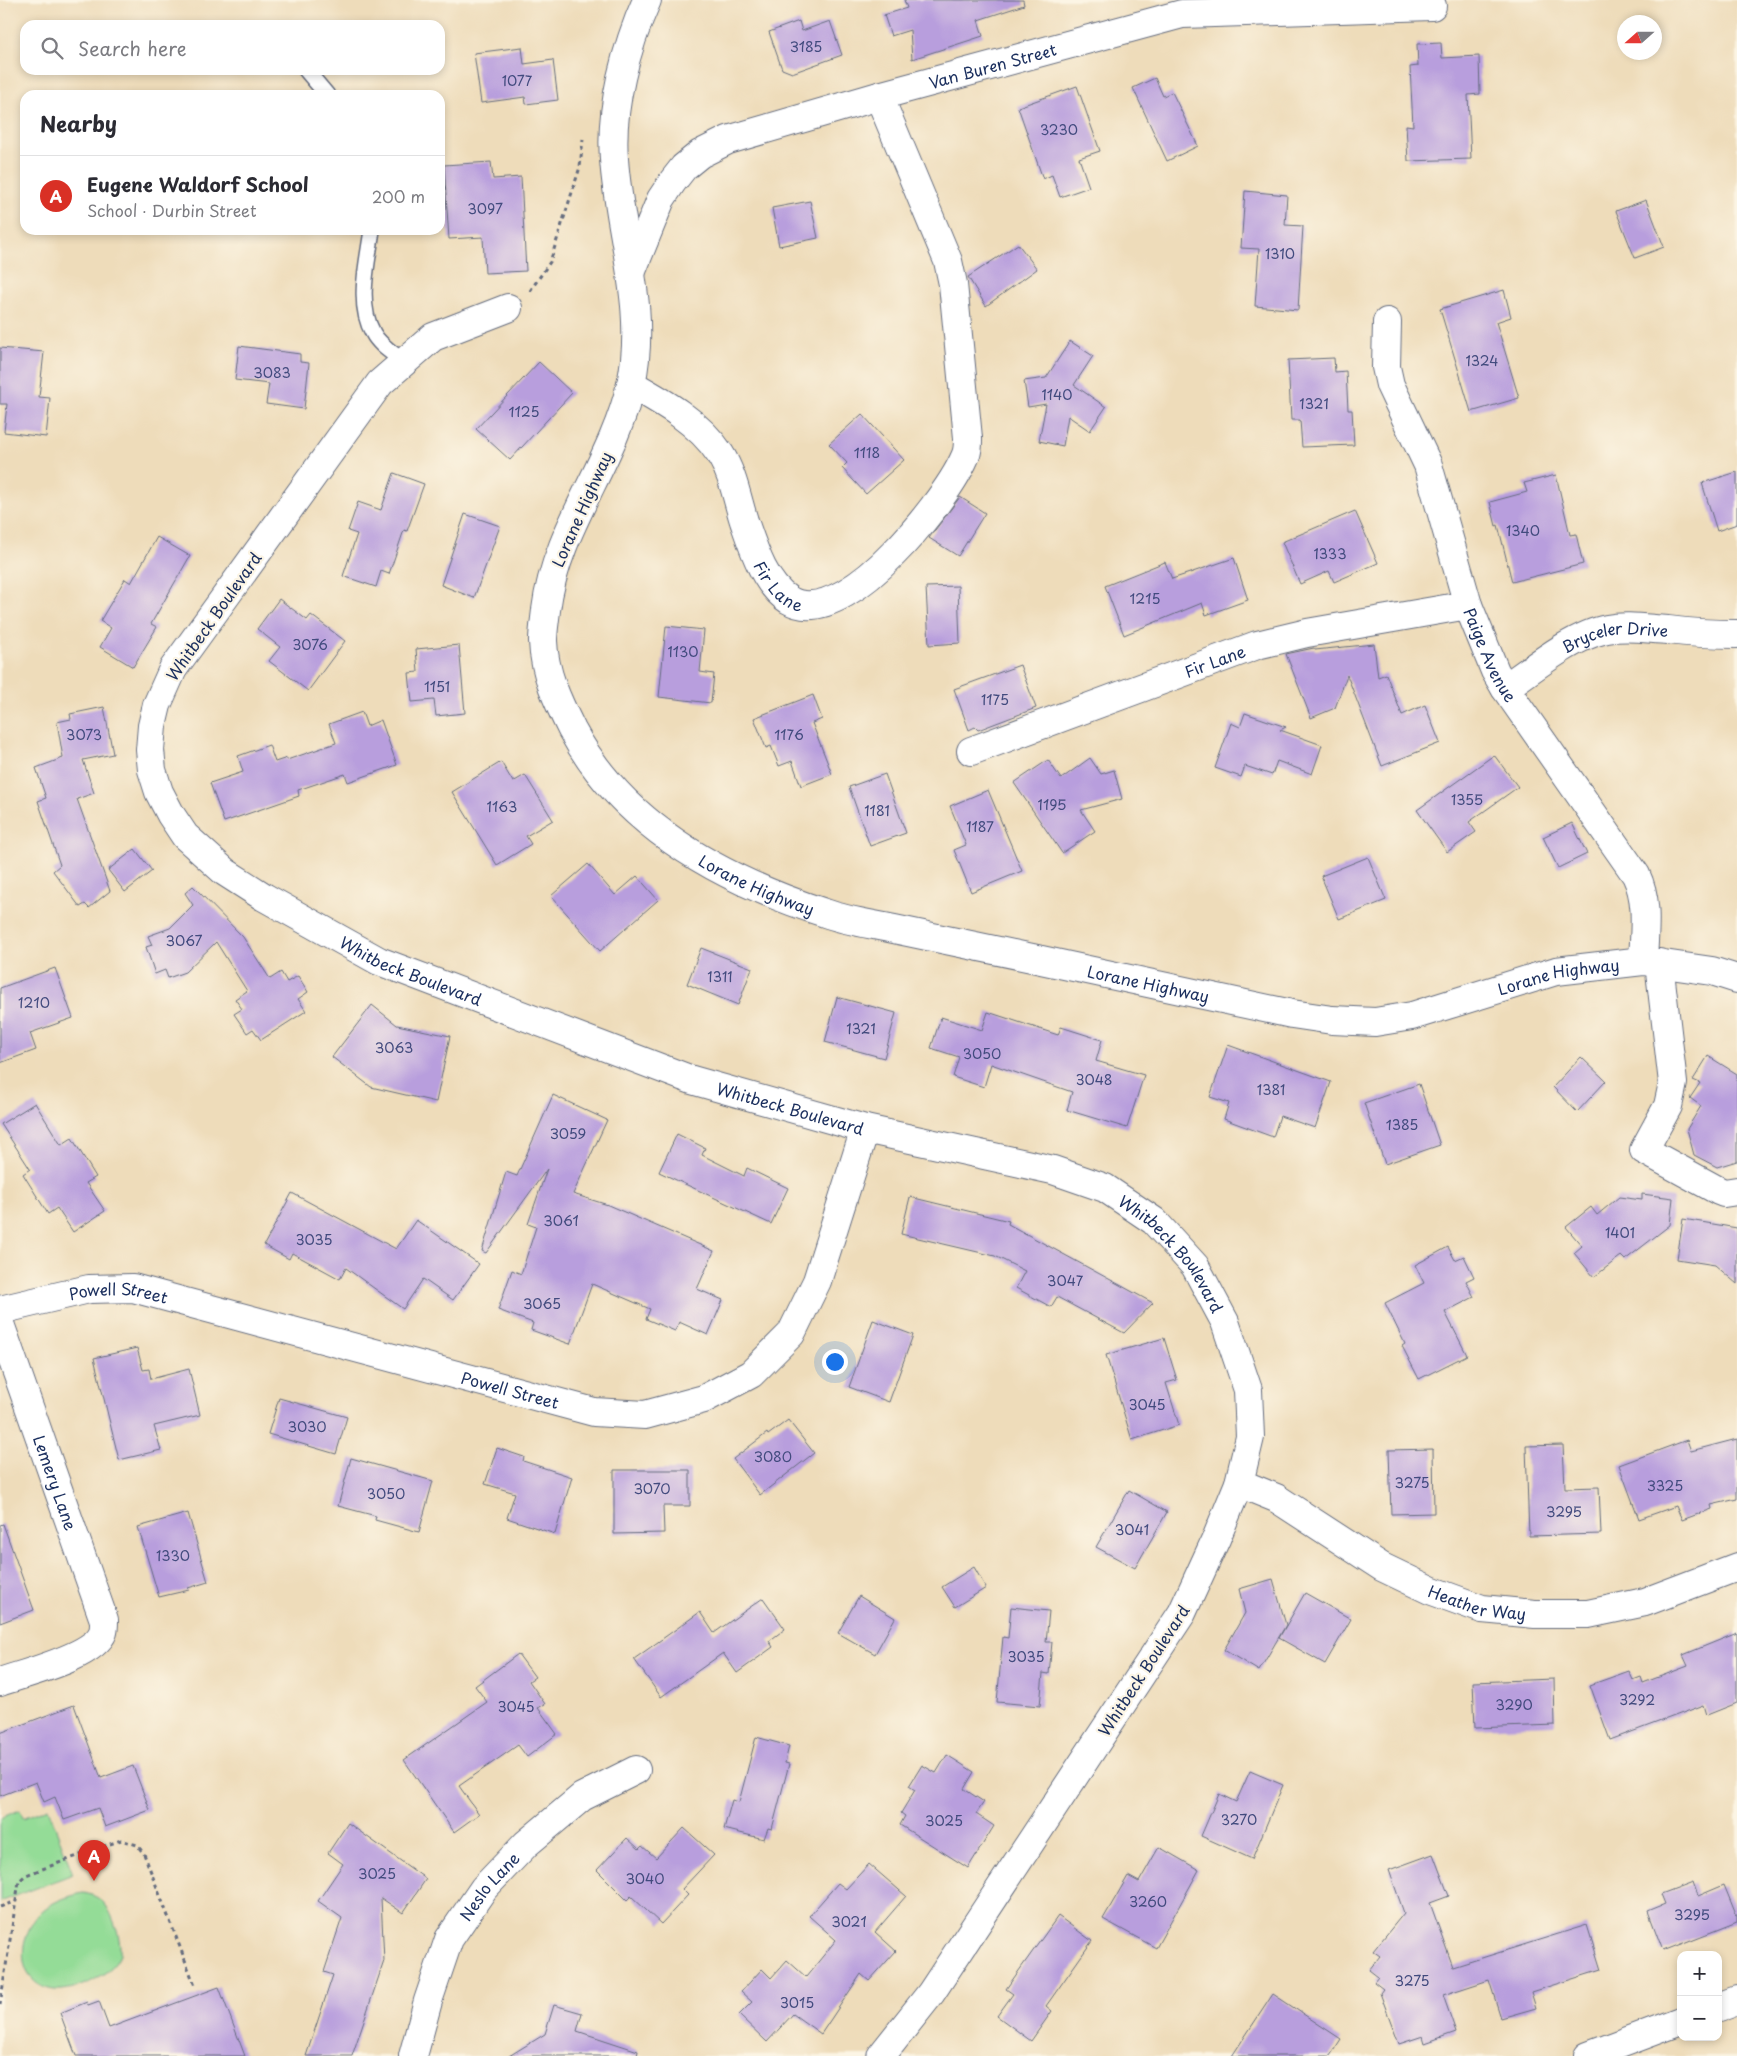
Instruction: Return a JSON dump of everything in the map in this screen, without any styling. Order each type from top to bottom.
[{"type":"street","name":"Lorane Highway","points":[[647,0],[633,30],[615,107],[613,128],[613,155],[616,181],[631,273],[638,335],[631,384],[617,428],[562,545],[549,586],[543,640],[548,676],[559,705],[585,753],[617,792],[653,826],[695,856],[753,887],[828,914],[1292,1014],[1332,1020],[1375,1022],[1412,1016],[1486,991],[1556,971],[1651,962],[1712,971],[1737,979]]},
{"type":"street","name":"Van Buren Street","points":[[631,273],[661,199],[684,168],[700,154],[728,140],[879,96],[1182,14],[1432,6]]},
{"type":"street","name":"Fir Lane","points":[[631,384],[666,404],[697,429],[719,453],[732,481],[750,538],[763,568],[780,593],[789,600],[800,604],[828,601],[857,586],[870,576],[913,533],[954,479],[966,455],[968,438],[951,272],[879,96]]},
{"type":"street","name":"Whitbeck Boulevard","points":[[508,308],[433,337],[380,383],[174,669],[164,687],[152,726],[150,750],[152,770],[159,792],[185,836],[225,872],[379,961],[692,1080],[865,1128],[1053,1170],[1104,1188],[1154,1221],[1195,1266],[1225,1322],[1248,1390],[1250,1437],[1238,1483],[1216,1540],[1182,1613],[931,1993],[881,2056]]},
{"type":"street","name":"Paige Avenue","points":[[1387,322],[1386,367],[1390,385],[1428,465],[1468,605],[1494,672],[1636,875],[1641,886],[1645,903],[1651,962],[1673,1084],[1668,1106],[1644,1150],[1719,1191],[1724,1193],[1737,1191]]},
{"type":"street","name":"Fir Lane","points":[[971,751],[1256,645],[1306,633],[1468,605]]},
{"type":"street","name":"Bryceler Drive","points":[[1504,688],[1589,634],[1606,629],[1625,626],[1737,634]]},
{"type":"street","name":"Powell Street","points":[[0,1310],[89,1289],[133,1288],[594,1412],[645,1415],[704,1399],[751,1374],[791,1334],[817,1281],[865,1128]]},
{"type":"street","name":"Lemery Lane","points":[[0,1324],[104,1620],[103,1632],[98,1640],[87,1650],[73,1657],[0,1682]]},
{"type":"street","name":"Heather Way","points":[[1238,1483],[1276,1498],[1382,1567],[1430,1590],[1482,1609],[1535,1614],[1588,1614],[1645,1602],[1737,1567]]},
{"type":"street","name":"Neslo Lane","points":[[413,2056],[428,2001],[449,1938],[484,1888],[526,1844],[582,1797],[636,1770]]},
{"type":"street","points":[[1722,2006],[1737,2000]]},
{"type":"street","points":[[1588,2056],[1677,2023]]},
{"type":"lane","points":[[310,75],[324,90]]},
{"type":"lane","points":[[371,235],[365,308],[373,334],[404,362]]},
{"type":"path","points":[[508,308],[526,296],[550,262],[580,167],[583,135]]},
{"type":"path","points":[[0,2005],[16,1901],[16,1886],[19,1881],[26,1875],[112,1842],[128,1841],[137,1845],[150,1866],[195,1986]]},
{"type":"path","points":[[0,1908],[16,1901]]},
{"type":"green space","points":[[48,1808],[73,1874],[0,1902],[0,1818],[20,1810],[23,1818]]},
{"type":"green space","points":[[83,1893],[97,1897],[107,1907],[119,1937],[119,1957],[107,1971],[78,1987],[57,1990],[37,1984],[29,1976],[25,1966],[23,1954],[28,1931],[34,1920],[46,1907],[61,1899]]},
{"type":"building","points":[[904,0],[1023,0],[1024,5],[978,20],[983,36],[912,59],[910,30],[891,36],[884,15],[907,8]]},
{"type":"building","points":[[799,21],[802,31],[830,21],[842,55],[792,73],[782,69],[769,32]]},
{"type":"building","points":[[1441,43],[1442,58],[1479,56],[1480,94],[1468,95],[1471,159],[1408,161],[1406,125],[1413,126],[1410,67],[1418,66],[1417,44]]},
{"type":"building","points":[[522,47],[524,64],[553,60],[558,100],[526,104],[525,97],[481,103],[474,53]]},
{"type":"building","points":[[1155,78],[1163,96],[1172,92],[1198,146],[1167,161],[1133,88]]},
{"type":"building","points":[[1077,86],[1100,151],[1079,158],[1089,187],[1060,197],[1052,175],[1043,179],[1018,107]]},
{"type":"building","points":[[491,162],[493,179],[521,177],[526,271],[485,273],[483,237],[449,239],[445,165]]},
{"type":"building","points":[[1245,191],[1287,195],[1285,225],[1303,226],[1298,310],[1255,306],[1259,249],[1241,248]]},
{"type":"building","points":[[1646,200],[1664,247],[1635,258],[1616,211]]},
{"type":"building","points":[[810,201],[818,238],[779,246],[772,208]]},
{"type":"building","points":[[1018,244],[1037,269],[986,306],[968,277]]},
{"type":"building","points":[[1504,290],[1511,317],[1496,322],[1519,398],[1471,412],[1440,309]]},
{"type":"building","points":[[1070,341],[1093,356],[1074,385],[1106,407],[1090,431],[1068,416],[1063,446],[1039,441],[1046,404],[1028,407],[1024,381],[1046,378]]},
{"type":"building","points":[[239,346],[300,354],[300,362],[309,363],[304,409],[266,404],[269,384],[235,380]]},
{"type":"building","points":[[0,348],[44,352],[39,397],[50,398],[46,437],[4,432],[7,404],[0,404]]},
{"type":"building","points":[[1334,358],[1335,372],[1346,371],[1348,410],[1352,410],[1354,445],[1302,447],[1300,420],[1291,420],[1288,360]]},
{"type":"building","points":[[539,362],[572,393],[510,460],[476,429]]},
{"type":"building","points":[[862,414],[904,460],[866,494],[842,468],[847,463],[829,444]]},
{"type":"building","points":[[1737,472],[1737,524],[1717,531],[1702,483]]},
{"type":"building","points":[[394,473],[424,484],[407,531],[404,530],[389,574],[381,571],[376,587],[343,576],[357,534],[348,531],[358,502],[381,510]]},
{"type":"building","points":[[1556,475],[1570,535],[1576,534],[1583,564],[1512,582],[1498,525],[1496,526],[1490,502],[1527,492],[1524,483]]},
{"type":"building","points":[[960,497],[985,513],[958,556],[929,538]]},
{"type":"building","points":[[1355,511],[1378,563],[1334,582],[1329,571],[1300,584],[1282,542]]},
{"type":"building","points":[[465,514],[500,526],[474,598],[441,585]]},
{"type":"building","points":[[157,537],[190,556],[151,624],[157,627],[133,667],[100,647],[111,628],[100,621],[125,579],[131,583]]},
{"type":"building","points":[[1234,558],[1248,600],[1206,615],[1202,603],[1124,635],[1105,586],[1165,562],[1172,579]]},
{"type":"building","points":[[958,586],[960,643],[929,645],[926,587]]},
{"type":"building","points":[[279,599],[307,620],[311,615],[345,641],[308,691],[269,661],[280,647],[257,629]]},
{"type":"building","points":[[666,626],[704,630],[700,672],[714,674],[711,703],[659,697]]},
{"type":"building","points":[[1374,644],[1378,677],[1386,674],[1402,715],[1425,705],[1440,743],[1382,766],[1347,675],[1335,708],[1311,718],[1286,654],[1314,648],[1315,650]]},
{"type":"building","points":[[459,645],[465,713],[436,716],[434,700],[412,702],[409,673],[418,672],[416,649]]},
{"type":"building","points":[[1020,665],[1036,708],[978,730],[975,727],[969,730],[954,689]]},
{"type":"building","points":[[813,695],[822,719],[812,723],[832,774],[801,786],[792,761],[779,766],[771,746],[766,748],[754,718]]},
{"type":"building","points":[[104,707],[113,754],[83,760],[94,793],[77,799],[110,891],[89,908],[85,904],[80,907],[53,871],[60,865],[38,801],[46,798],[36,768],[63,758],[57,722],[71,719],[70,714]]},
{"type":"building","points":[[362,712],[367,726],[381,720],[397,765],[348,782],[345,774],[298,790],[299,796],[224,822],[210,783],[243,772],[238,756],[269,745],[275,762],[287,758],[287,760],[336,743],[329,724]]},
{"type":"building","points":[[1245,713],[1286,727],[1280,730],[1322,745],[1312,774],[1277,761],[1272,775],[1245,766],[1241,777],[1215,768],[1231,723],[1240,727]]},
{"type":"building","points":[[1494,755],[1518,787],[1469,822],[1476,832],[1447,852],[1417,810]]},
{"type":"building","points":[[1090,758],[1101,774],[1114,770],[1122,799],[1081,810],[1095,831],[1062,853],[1014,783],[1048,760],[1061,779]]},
{"type":"building","points":[[501,762],[513,782],[525,775],[553,820],[526,836],[531,844],[497,865],[452,792]]},
{"type":"building","points":[[885,774],[906,833],[870,846],[849,787]]},
{"type":"building","points":[[988,790],[1022,871],[971,892],[954,850],[966,845],[950,806]]},
{"type":"building","points":[[1572,823],[1587,854],[1558,868],[1543,837]]},
{"type":"building","points":[[135,849],[152,871],[125,892],[108,870]]},
{"type":"building","points":[[1368,857],[1386,900],[1339,919],[1321,876]]},
{"type":"building","points":[[588,864],[615,895],[637,876],[658,900],[600,951],[551,896]]},
{"type":"building","points":[[193,886],[243,937],[270,979],[281,972],[287,982],[298,976],[308,992],[298,999],[306,1011],[261,1040],[253,1029],[247,1033],[234,1014],[242,1009],[235,999],[247,991],[216,942],[185,972],[168,978],[165,970],[155,974],[146,947],[152,945],[148,936],[170,928],[193,905],[185,893]]},
{"type":"building","points":[[701,948],[752,968],[738,1005],[687,984]]},
{"type":"building","points":[[55,968],[73,1018],[30,1033],[36,1050],[0,1063],[0,988]]},
{"type":"building","points":[[837,997],[896,1013],[884,1058],[825,1042]]},
{"type":"building","points":[[372,1005],[397,1025],[450,1036],[436,1102],[371,1087],[332,1057]]},
{"type":"building","points":[[988,1012],[1058,1035],[1061,1027],[1102,1040],[1096,1061],[1144,1075],[1127,1128],[1067,1110],[1072,1092],[991,1064],[984,1087],[953,1077],[959,1057],[931,1048],[941,1017],[982,1030]]},
{"type":"building","points":[[1228,1045],[1331,1082],[1315,1128],[1280,1116],[1273,1137],[1224,1119],[1229,1103],[1210,1097]]},
{"type":"building","points":[[1708,1056],[1737,1074],[1737,1161],[1717,1167],[1694,1155],[1687,1129],[1701,1106],[1690,1098],[1700,1083],[1693,1080]]},
{"type":"building","points":[[1581,1057],[1606,1081],[1577,1112],[1553,1087]]},
{"type":"building","points":[[1419,1084],[1440,1145],[1385,1164],[1364,1103]]},
{"type":"building","points":[[553,1095],[607,1120],[573,1194],[608,1205],[714,1251],[697,1289],[723,1300],[708,1335],[679,1322],[675,1331],[646,1319],[650,1309],[592,1284],[570,1344],[531,1330],[533,1323],[498,1310],[512,1270],[521,1274],[536,1227],[528,1224],[547,1169],[486,1253],[482,1251],[506,1172],[517,1176]]},
{"type":"building","points":[[35,1103],[61,1145],[72,1138],[96,1177],[86,1183],[105,1211],[73,1232],[57,1208],[48,1214],[23,1174],[30,1169],[1,1124]]},
{"type":"building","points":[[677,1134],[705,1148],[702,1155],[744,1176],[747,1168],[788,1188],[771,1224],[659,1172]]},
{"type":"building","points":[[292,1193],[396,1249],[416,1220],[479,1264],[453,1300],[423,1279],[403,1309],[346,1268],[340,1279],[292,1253],[289,1259],[264,1245]]},
{"type":"building","points":[[1642,1194],[1673,1198],[1670,1225],[1625,1260],[1621,1256],[1594,1277],[1574,1253],[1582,1246],[1566,1227],[1591,1207],[1597,1215],[1619,1197],[1642,1200]]},
{"type":"building","points":[[910,1197],[1009,1221],[1008,1224],[1153,1303],[1124,1333],[1057,1297],[1051,1307],[1016,1288],[1025,1271],[995,1256],[901,1234]]},
{"type":"building","points":[[1683,1219],[1737,1228],[1737,1284],[1715,1265],[1677,1259]]},
{"type":"building","points":[[1448,1247],[1455,1260],[1464,1256],[1474,1277],[1466,1281],[1474,1297],[1445,1312],[1467,1355],[1419,1379],[1402,1346],[1405,1344],[1385,1303],[1424,1283],[1415,1265]]},
{"type":"building","points":[[873,1320],[913,1335],[889,1402],[849,1387]]},
{"type":"building","points":[[1164,1338],[1177,1380],[1166,1383],[1179,1425],[1132,1440],[1106,1355]]},
{"type":"building","points":[[137,1348],[143,1370],[149,1369],[151,1379],[189,1369],[200,1415],[154,1426],[161,1450],[119,1460],[94,1358]]},
{"type":"building","points":[[279,1398],[347,1417],[336,1454],[268,1434]]},
{"type":"building","points":[[788,1420],[814,1453],[760,1495],[733,1459],[767,1433],[768,1435]]},
{"type":"building","points":[[1737,1439],[1737,1499],[1711,1505],[1712,1509],[1682,1520],[1676,1506],[1639,1519],[1619,1465],[1687,1440],[1691,1451]]},
{"type":"building","points":[[1563,1445],[1565,1488],[1599,1487],[1601,1534],[1529,1536],[1526,1446]]},
{"type":"building","points":[[497,1448],[524,1457],[523,1461],[572,1477],[555,1534],[507,1518],[515,1493],[485,1484]]},
{"type":"building","points":[[1433,1449],[1434,1513],[1391,1514],[1389,1450]]},
{"type":"building","points":[[351,1458],[433,1481],[419,1532],[375,1520],[376,1516],[338,1506]]},
{"type":"building","points":[[614,1470],[690,1470],[690,1506],[663,1506],[664,1533],[614,1534]]},
{"type":"building","points":[[1129,1490],[1167,1512],[1135,1568],[1096,1547]]},
{"type":"building","points":[[188,1513],[208,1582],[188,1588],[189,1590],[159,1597],[138,1527]]},
{"type":"building","points":[[3,1524],[34,1610],[0,1623],[0,1525]]},
{"type":"building","points":[[974,1567],[986,1588],[955,1607],[942,1587]]},
{"type":"building","points":[[1273,1579],[1286,1625],[1259,1671],[1224,1650],[1245,1613],[1239,1589]]},
{"type":"building","points":[[1305,1593],[1351,1619],[1325,1664],[1279,1638]]},
{"type":"building","points":[[859,1596],[895,1618],[875,1654],[838,1633]]},
{"type":"building","points":[[763,1598],[785,1629],[769,1641],[773,1647],[737,1673],[723,1653],[661,1697],[634,1659],[700,1612],[714,1633]]},
{"type":"building","points":[[1011,1607],[1049,1611],[1046,1642],[1052,1642],[1049,1674],[1043,1673],[1040,1706],[997,1702],[1003,1637],[1008,1638]]},
{"type":"building","points":[[1737,1633],[1737,1703],[1707,1715],[1704,1705],[1610,1740],[1590,1685],[1629,1671],[1633,1680],[1641,1677],[1643,1683],[1688,1666],[1683,1655]]},
{"type":"building","points":[[518,1654],[535,1677],[529,1681],[545,1704],[538,1708],[557,1734],[527,1757],[518,1745],[459,1786],[479,1814],[454,1832],[404,1760],[487,1702],[475,1686]]},
{"type":"building","points":[[1554,1679],[1555,1725],[1475,1728],[1473,1682]]},
{"type":"building","points":[[74,1705],[101,1778],[133,1766],[150,1810],[105,1827],[98,1808],[64,1820],[55,1797],[44,1802],[36,1782],[0,1796],[0,1733]]},
{"type":"building","points":[[756,1737],[789,1746],[785,1763],[789,1764],[772,1829],[768,1828],[764,1839],[724,1829],[732,1800],[739,1802]]},
{"type":"building","points":[[947,1755],[974,1772],[964,1789],[984,1802],[976,1814],[994,1826],[968,1868],[900,1825],[905,1816],[901,1813],[915,1790],[909,1786],[922,1765],[936,1773]]},
{"type":"building","points":[[1250,1771],[1283,1785],[1252,1859],[1201,1836],[1219,1794],[1236,1802]]},
{"type":"building","points":[[348,1823],[426,1879],[403,1913],[381,1898],[384,1961],[352,2056],[306,2056],[333,1975],[324,1972],[342,1918],[318,1901],[343,1864],[328,1853]]},
{"type":"building","points":[[684,1828],[714,1855],[682,1889],[688,1895],[661,1924],[631,1896],[627,1900],[597,1870],[627,1838],[639,1849],[642,1846],[656,1858]]},
{"type":"building","points":[[1159,1847],[1199,1870],[1156,1948],[1103,1919],[1128,1876],[1139,1882]]},
{"type":"building","points":[[1433,1854],[1449,1896],[1430,1903],[1453,1967],[1587,1925],[1601,1970],[1531,1992],[1536,2008],[1501,2018],[1489,1980],[1443,1995],[1456,2032],[1425,2043],[1423,2036],[1399,2044],[1380,1993],[1383,1989],[1374,1982],[1378,1977],[1369,1970],[1380,1956],[1373,1951],[1404,1913],[1389,1870]]},
{"type":"building","points":[[869,1864],[906,1896],[875,1932],[896,1951],[869,1981],[861,1974],[821,2034],[793,2014],[767,2042],[739,2015],[752,2002],[741,1992],[762,1969],[771,1978],[787,1960],[806,1977],[836,1940],[809,1916],[838,1883],[846,1889]]},
{"type":"building","points":[[1693,1882],[1698,1896],[1724,1885],[1737,1917],[1737,1922],[1663,1951],[1648,1911],[1665,1904],[1661,1894]]},
{"type":"building","points":[[1058,1916],[1092,1941],[1046,2006],[1052,2011],[1031,2041],[997,2016],[1013,1994],[1006,1989]]},
{"type":"building","points":[[219,1987],[245,2056],[76,2056],[60,2013],[87,2002],[88,2005],[99,2001],[109,2028]]},
{"type":"building","points":[[1273,1994],[1341,2039],[1330,2056],[1232,2056]]},
{"type":"building","points":[[554,2005],[582,2013],[577,2031],[638,2051],[637,2056],[509,2056],[545,2034]]},
{"type":"place","name":"Eugene Waldorf School","points":[[94,1881]]}]
